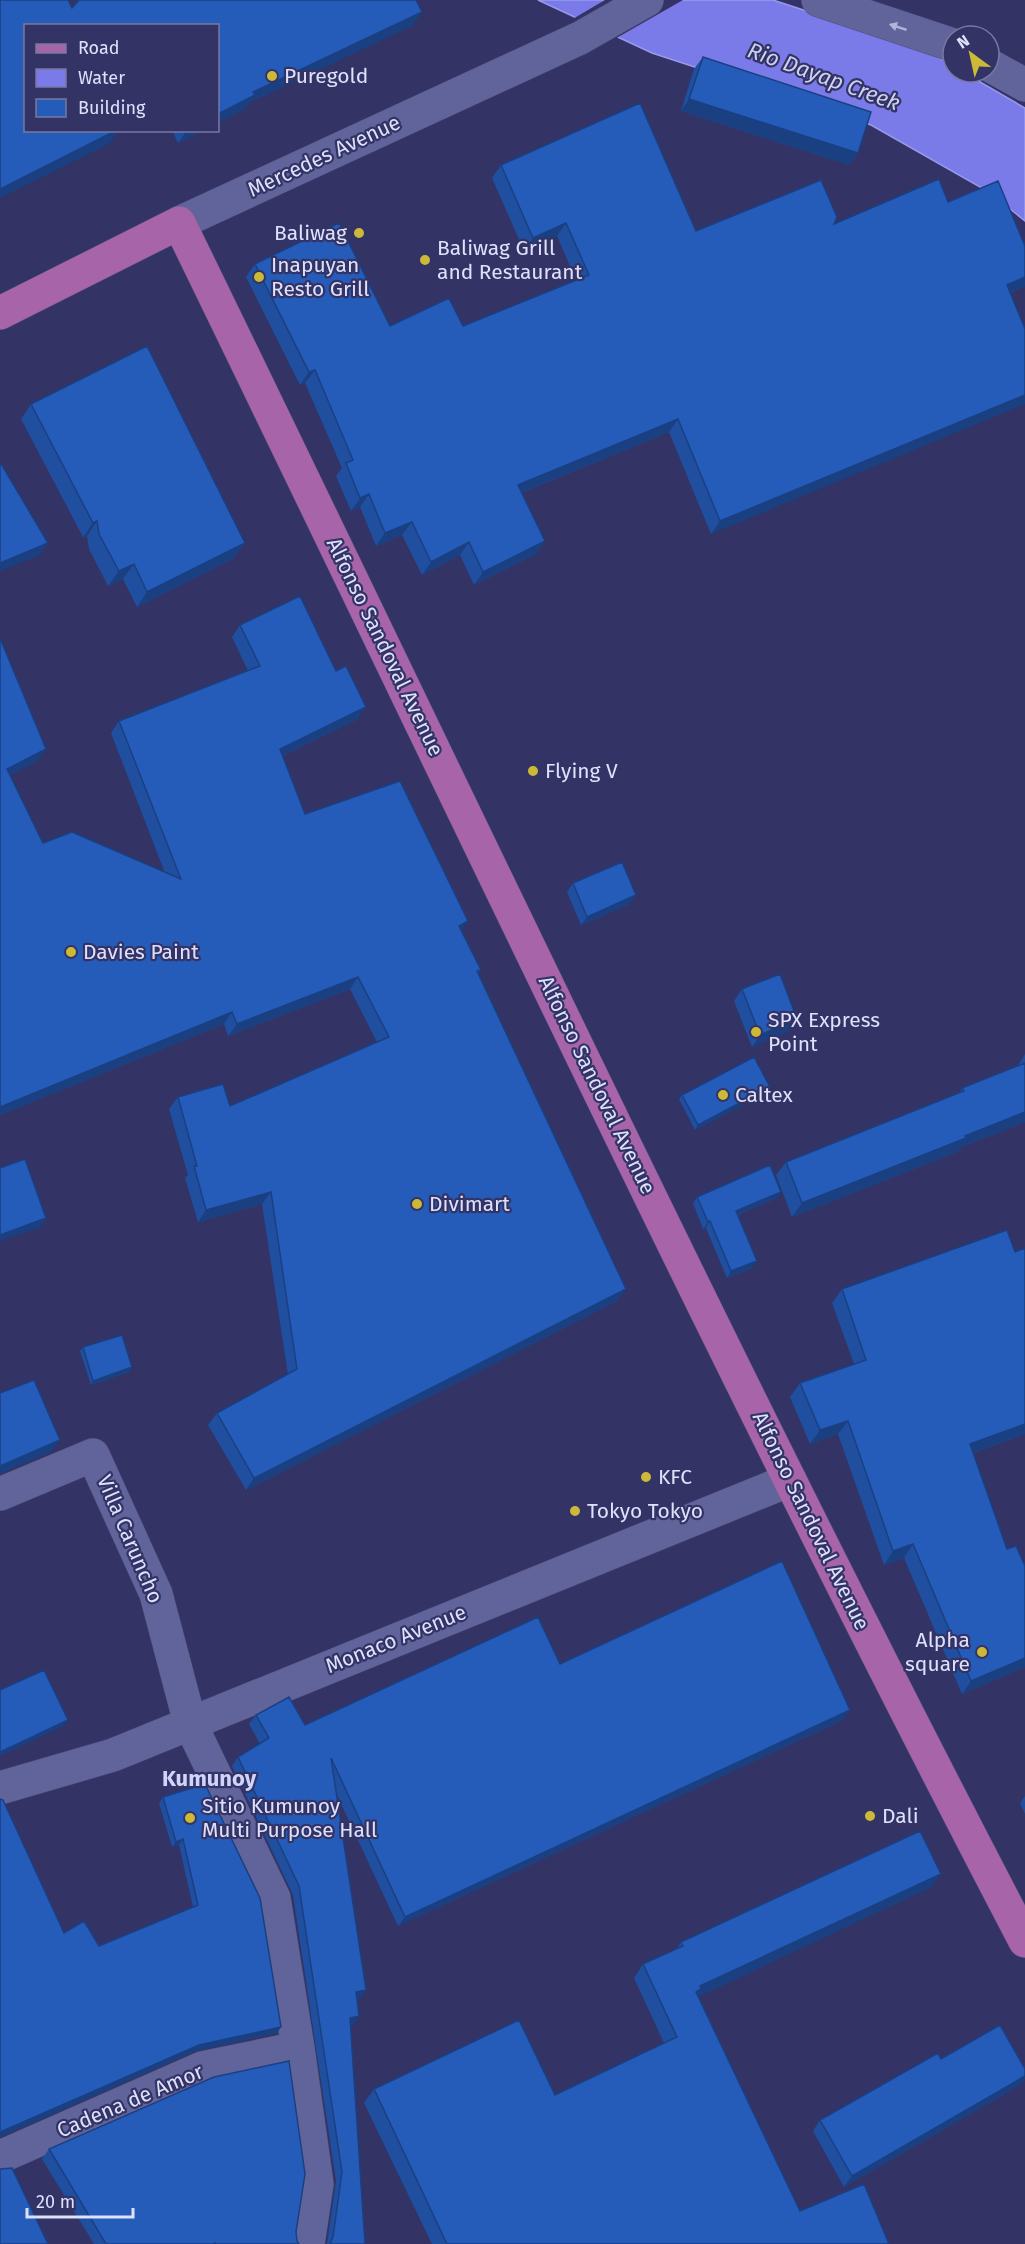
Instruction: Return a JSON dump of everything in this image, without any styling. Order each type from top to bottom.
[{"type":"main road","name":"Mercedes Avenue","points":[[0,313],[179,223]]},
{"type":"main road","name":"Alfonso Sandoval Avenue","points":[[179,223],[381,644],[854,1611],[1025,1941]]},
{"type":"street","name":"Mercedes Avenue","points":[[179,223],[597,29],[647,0]]},
{"type":"street","points":[[818,0],[941,41]]},
{"type":"street","points":[[1001,72],[1025,85]]},
{"type":"street","name":"Villa Caruncho","points":[[0,1494],[93,1455],[156,1594],[190,1723]]},
{"type":"street","name":"Monaco Avenue","points":[[0,1788],[113,1755],[790,1480]]},
{"type":"street","points":[[190,1723],[274,1898],[317,2184],[308,2244]]},
{"type":"street","name":"Cadena de Amor","points":[[0,2157],[202,2068],[298,2048]]},
{"type":"water","name":"Rio Dayap Creek","points":[[538,0],[773,0],[926,50],[941,59],[941,84],[984,84],[1025,108],[1025,221],[989,192],[871,125],[652,53]]},
{"type":"pier","points":[[605,0],[683,0],[613,40],[571,20]]},
{"type":"building","name":"Puregold","points":[[0,0],[68,0],[72,8],[79,0],[416,0],[422,12],[253,92],[255,95],[219,113],[219,24],[24,24],[24,132],[113,132],[0,189]]},
{"type":"building","points":[[703,57],[871,112],[858,153],[689,99]]},
{"type":"building","points":[[640,103],[696,231],[821,180],[837,217],[834,224],[939,179],[948,202],[998,181],[1025,246],[1025,277],[1007,285],[1025,329],[1025,395],[720,521],[678,419],[518,485],[545,541],[483,572],[469,542],[431,562],[412,522],[385,533],[369,494],[360,498],[346,463],[353,460],[315,370],[309,372],[255,264],[339,223],[390,326],[449,298],[463,326],[589,275],[566,223],[533,238],[501,165]]},
{"type":"building","points":[[147,346],[245,543],[147,592],[134,564],[119,571],[99,534],[97,521],[93,523],[31,404]]},
{"type":"building","points":[[0,462],[48,543],[0,563]]},
{"type":"building","points":[[300,596],[336,671],[346,666],[366,707],[280,749],[305,814],[400,781],[468,921],[459,926],[481,970],[477,971],[626,1289],[254,1478],[217,1413],[297,1369],[271,1192],[206,1210],[194,1166],[197,1166],[178,1097],[223,1084],[230,1106],[389,1037],[358,977],[237,1024],[232,1012],[0,1107],[0,638],[46,749],[7,769],[43,843],[72,832],[181,879],[119,721],[260,666],[240,625]]},
{"type":"building","points":[[622,862],[636,895],[587,917],[573,883]]},
{"type":"building","points":[[780,974],[797,1019],[760,1035],[742,989]]},
{"type":"building","name":"Caltex","points":[[754,1057],[770,1087],[698,1125],[682,1095]]},
{"type":"building","points":[[1025,1063],[1025,1112],[802,1203],[786,1162],[964,1091],[962,1088]]},
{"type":"building","points":[[25,1159],[46,1218],[0,1235],[0,1168]]},
{"type":"building","points":[[770,1165],[781,1192],[736,1211],[757,1261],[731,1271],[697,1197]]},
{"type":"building","points":[[1007,1230],[1015,1252],[1025,1248],[1025,1424],[970,1444],[1007,1549],[1016,1546],[1025,1566],[1025,1658],[971,1681],[913,1544],[893,1551],[848,1421],[820,1430],[800,1383],[866,1360],[842,1289]]},
{"type":"building","points":[[122,1335],[132,1367],[93,1381],[83,1347]]},
{"type":"building","points":[[34,1380],[60,1440],[0,1466],[0,1393]]},
{"type":"building","points":[[782,1561],[850,1710],[405,1917],[331,1758],[366,1990],[356,1992],[359,2016],[350,2018],[365,2244],[330,2244],[333,2237],[342,2172],[299,1886],[238,1757],[269,1738],[256,1715],[289,1697],[305,1725],[538,1617],[560,1664]]},
{"type":"building","points":[[44,1670],[68,1720],[0,1752],[0,1690]]},
{"type":"building","points":[[205,1784],[260,1898],[281,2027],[199,2045],[0,2132],[0,1799],[3,1800],[64,1933],[84,1921],[99,1946],[198,1905],[183,1839],[176,1842],[163,1797]]},
{"type":"building","points":[[920,1831],[941,1874],[700,1986],[701,1989],[696,1992],[800,2211],[864,2184],[889,2244],[447,2244],[374,2089],[519,2020],[555,2095],[677,2037],[643,1964],[683,1946],[681,1942]]},
{"type":"building","points":[[1000,2025],[1025,2069],[1025,2076],[852,2176],[820,2120],[938,2053],[941,2059]]},
{"type":"building","points":[[289,2061],[305,2174],[296,2232],[299,2244],[106,2244],[49,2149],[214,2077]]},
{"type":"building","points":[[12,2168],[48,2244],[0,2244],[0,2169]]},
{"type":"place","name":"Puregold","points":[[272,76]]},
{"type":"place","name":"Baliwag","points":[[359,233]]},
{"type":"place","name":"Baliwag Grill and Restaurant","points":[[425,260]]},
{"type":"place","name":"Inapuyan Resto Grill","points":[[259,277]]},
{"type":"place","name":"Flying V","points":[[533,771]]},
{"type":"place","name":"Davies Paint","points":[[71,952]]},
{"type":"place","name":"SPX Express Point","points":[[756,1032]]},
{"type":"place","name":"Caltex","points":[[723,1095]]},
{"type":"place","name":"Divimart","points":[[417,1204]]},
{"type":"place","name":"KFC","points":[[646,1477]]},
{"type":"place","name":"Tokyo Tokyo","points":[[575,1511]]},
{"type":"place","name":"Alpha square","points":[[982,1652]]},
{"type":"place","name":"Dali","points":[[870,1816]]},
{"type":"place","name":"Sitio Kumunoy Multi Purpose Hall","points":[[190,1818]]},
{"type":"district","name":"Kumunoy","points":[[209,1778]]}]
